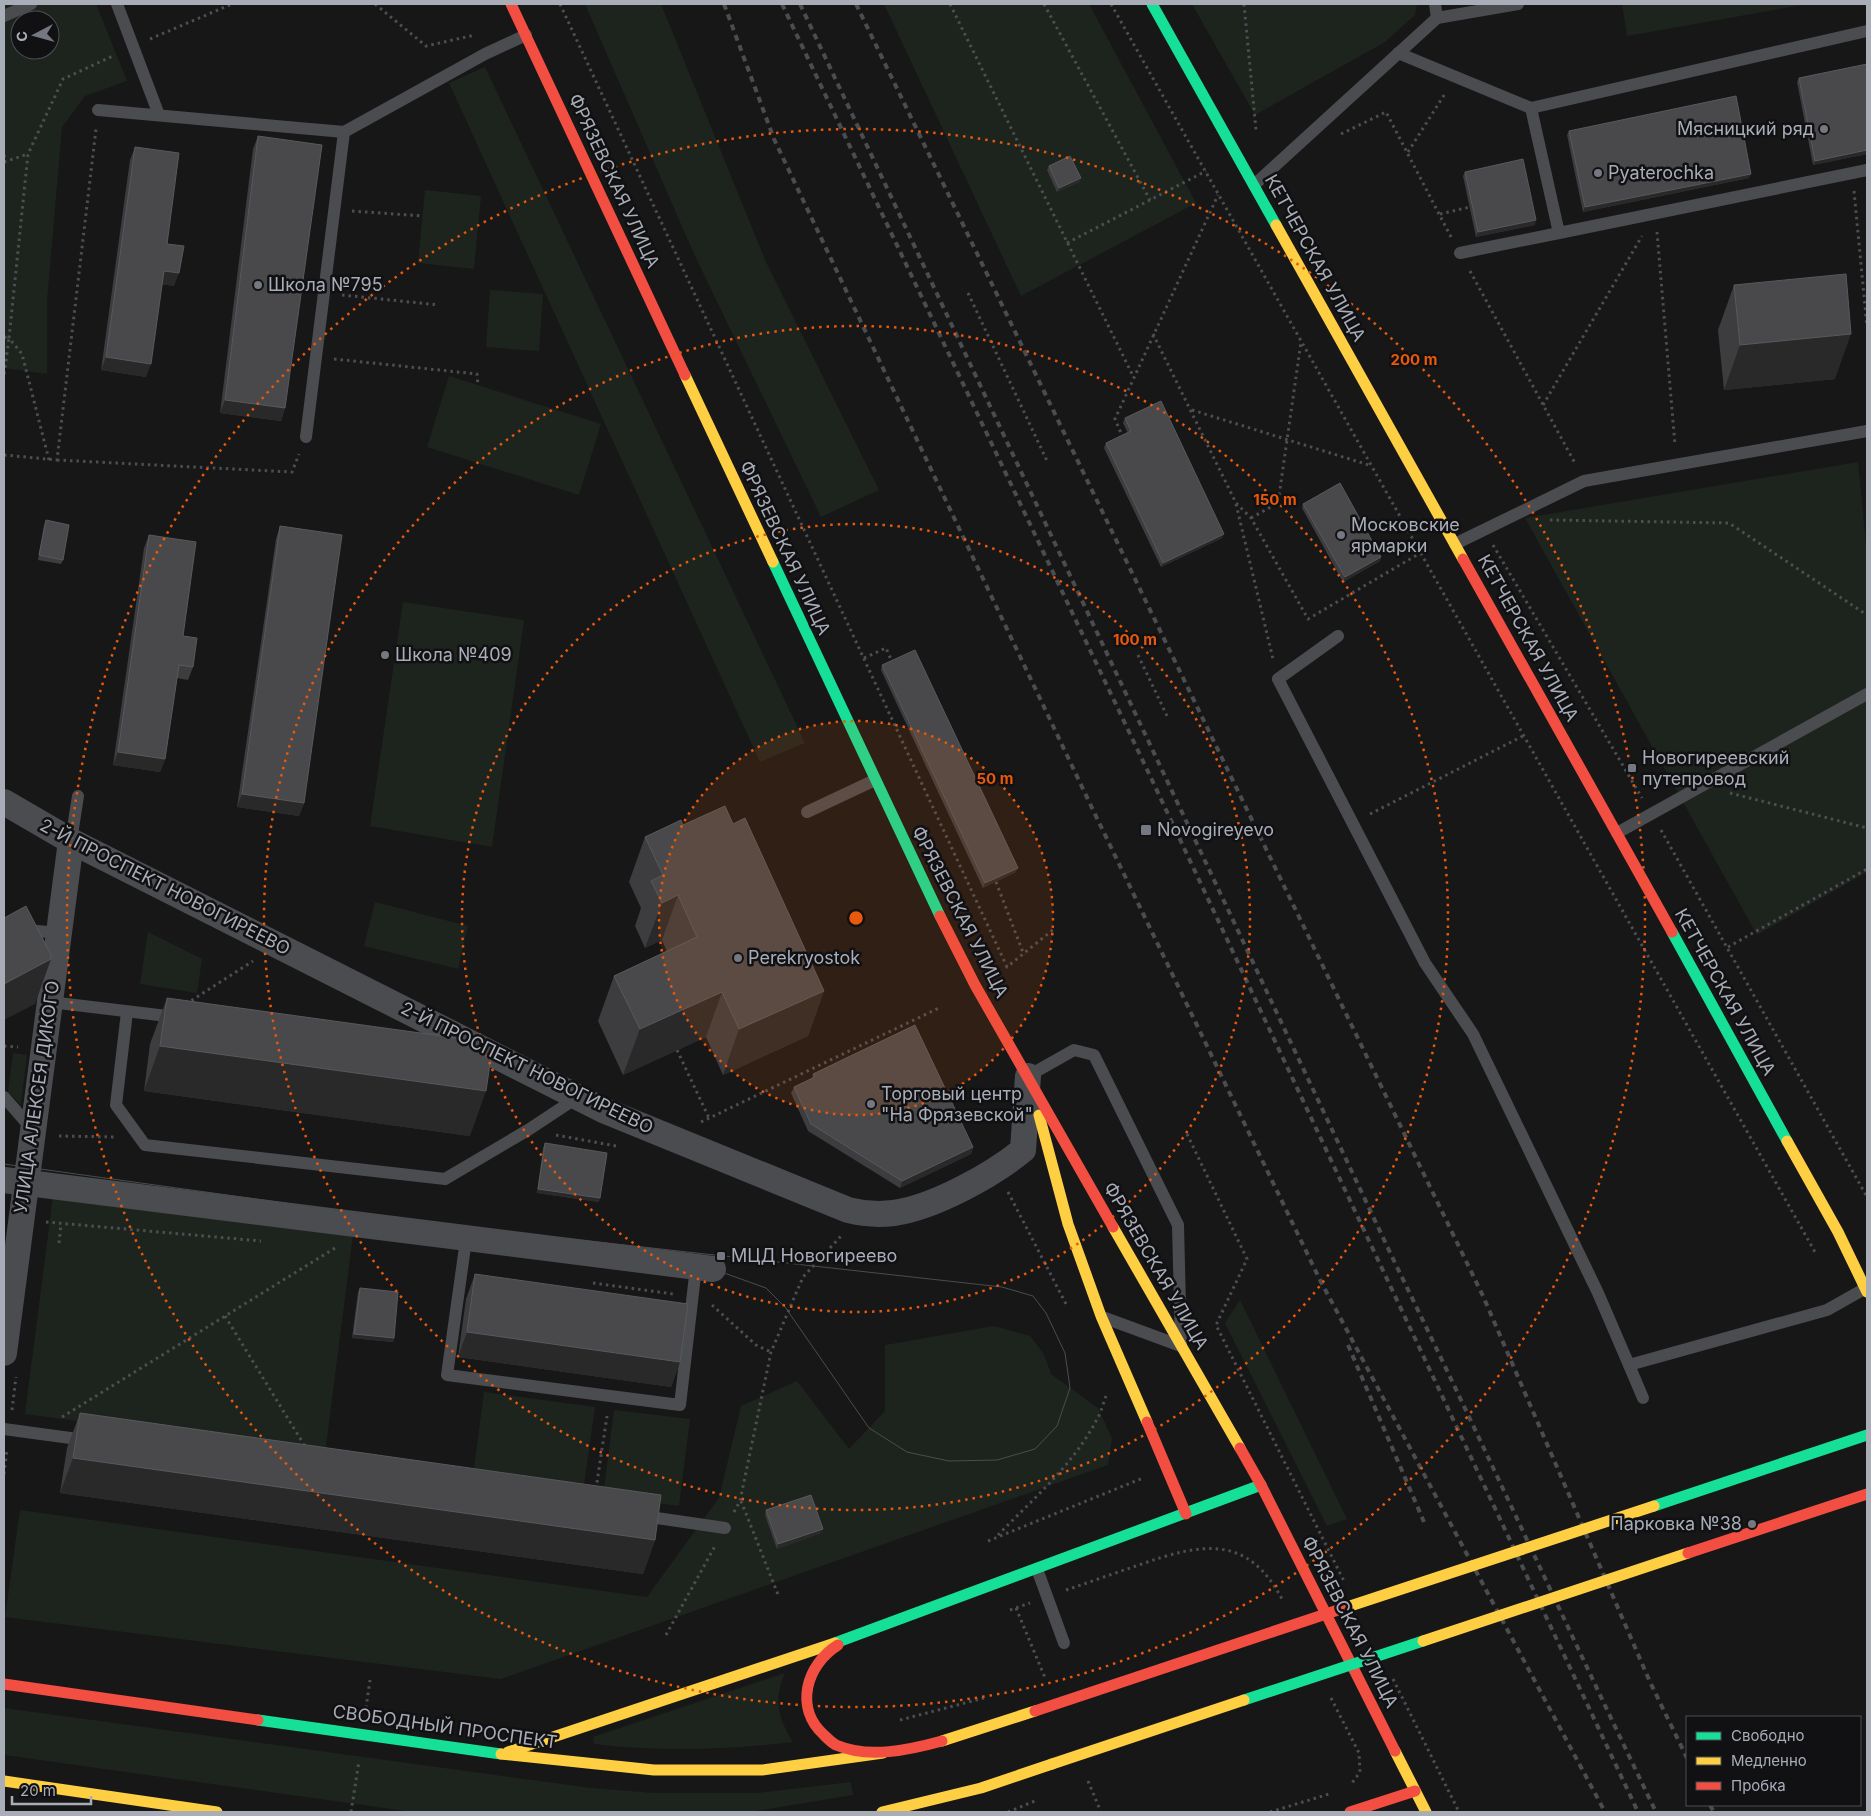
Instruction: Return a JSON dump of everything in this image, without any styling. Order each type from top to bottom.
[{"type":"main road","name":"ФРЯЗЕВСКАЯ УЛИЦА","points":[[511,4],[875,780],[962,960],[1261,1485],[1426,1812]]},
{"type":"main road","name":"КЕТЧЕРСКАЯ УЛИЦА","points":[[1152,4],[1617,833],[1838,1232],[1867,1289]]},
{"type":"main road","points":[[1028,1076],[1068,1224],[1101,1316],[1186,1514]]},
{"type":"main road","points":[[858,1635],[834,1648],[819,1660],[808,1677],[805,1698],[809,1718],[820,1733],[836,1746],[856,1752],[883,1753],[966,1734],[1867,1436]]},
{"type":"main road","points":[[502,1754],[858,1635],[1261,1485]]},
{"type":"main road","points":[[882,1812],[981,1788],[1867,1494]]},
{"type":"main road","name":"СВОБОДНЫЙ ПРОСПЕКТ","points":[[4,1684],[502,1754],[654,1770],[771,1769],[883,1753]]},
{"type":"main road","points":[[4,1781],[217,1812]]},
{"type":"main road","points":[[927,1812],[981,1788]]},
{"type":"main road","points":[[1350,1812],[1416,1791]]},
{"type":"street","name":"2-Й ПРОСПЕКТ НОВОГИРЕЕВО","points":[[4,802],[72,841],[603,1110],[827,1202],[862,1213],[894,1213],[928,1204],[998,1170],[1023,1150],[1028,1076]]},
{"type":"street","name":"УЛИЦА АЛЕКСЕЯ ДИКОГО","points":[[4,1346],[14,1181],[44,1132],[50,1002],[72,841]]},
{"type":"street","points":[[14,1181],[466,1240],[704,1268]]},
{"type":"lane","points":[[4,16],[31,4]]},
{"type":"lane","points":[[117,4],[158,115]]},
{"type":"lane","points":[[1435,4],[1437,18]]},
{"type":"lane","points":[[1254,185],[1437,18],[1518,4]]},
{"type":"lane","points":[[1398,53],[1531,108],[1867,31]]},
{"type":"lane","points":[[98,110],[344,132],[485,54],[526,35]]},
{"type":"lane","points":[[1531,108],[1559,233]]},
{"type":"lane","points":[[306,437],[344,132]]},
{"type":"lane","points":[[1460,253],[1867,170]]},
{"type":"lane","points":[[1455,544],[1584,481],[1867,431]]},
{"type":"lane","points":[[1338,636],[1278,679],[1354,822],[1425,963],[1473,1034],[1586,1268],[1643,1398]]},
{"type":"lane","points":[[1617,833],[1867,694]]},
{"type":"lane","points":[[807,812],[875,780]]},
{"type":"lane","points":[[72,841],[78,796]]},
{"type":"lane","points":[[4,928],[59,933]]},
{"type":"lane","points":[[50,1002],[167,1016]]},
{"type":"lane","points":[[127,1012],[116,1105],[144,1145],[445,1179],[528,1130],[579,1097]]},
{"type":"lane","points":[[1028,1076],[1074,1050],[1094,1055],[1178,1225],[1181,1346],[1101,1316]]},
{"type":"lane","points":[[4,1097],[44,1132]]},
{"type":"lane","points":[[466,1240],[447,1375],[680,1405],[692,1297],[704,1268]]},
{"type":"lane","points":[[1628,1365],[1827,1310],[1867,1289]]},
{"type":"lane","points":[[4,1429],[94,1441]]},
{"type":"lane","points":[[627,1514],[725,1528]]},
{"type":"lane","points":[[1037,1569],[1064,1643]]},
{"type":"path","points":[[4,375],[28,154],[63,80],[133,46],[232,4]]},
{"type":"path","points":[[374,4],[426,46],[482,34]]},
{"type":"path","points":[[560,4],[1007,966],[1024,955],[1054,929]]},
{"type":"path","points":[[950,4],[1133,376]]},
{"type":"path","points":[[1044,4],[1150,200]]},
{"type":"path","points":[[1111,4],[1422,552],[1523,736],[1815,1252]]},
{"type":"path","points":[[1244,4],[1256,131]]},
{"type":"path","points":[[57,460],[98,110]]},
{"type":"path","points":[[1334,138],[1386,112],[1584,481]]},
{"type":"path","points":[[1408,152],[1432,114]]},
{"type":"path","points":[[4,155],[5,162],[28,154]]},
{"type":"path","points":[[1067,243],[1206,171]]},
{"type":"path","points":[[1852,173],[1867,328]]},
{"type":"path","points":[[1123,438],[1114,419],[1218,194]]},
{"type":"path","points":[[1440,214],[1470,207]]},
{"type":"path","points":[[334,209],[423,216]]},
{"type":"path","points":[[1543,405],[1656,213]]},
{"type":"path","points":[[1656,213],[1677,464]]},
{"type":"path","points":[[968,293],[1048,463]]},
{"type":"path","points":[[324,294],[439,305]]},
{"type":"path","points":[[1153,334],[1192,410],[1236,503],[1278,679]]},
{"type":"path","points":[[4,337],[9,338],[22,354],[49,460]]},
{"type":"path","points":[[1251,518],[1278,503],[1301,341]]},
{"type":"path","points":[[316,357],[477,374],[478,386]]},
{"type":"path","points":[[1192,410],[1373,466]]},
{"type":"path","points":[[4,455],[49,460],[292,472],[306,437]]},
{"type":"path","points":[[1236,503],[1251,518],[1308,619],[1422,552]]},
{"type":"path","points":[[1541,520],[1729,523],[1867,615]]},
{"type":"path","points":[[1491,542],[1652,814],[1867,1197]]},
{"type":"path","points":[[864,658],[886,648],[893,664]]},
{"type":"path","points":[[1138,655],[1168,718]]},
{"type":"path","points":[[1354,822],[1523,736]]},
{"type":"path","points":[[1702,786],[1867,828]]},
{"type":"path","points":[[1728,947],[1867,869]]},
{"type":"path","points":[[996,882],[1024,955]]},
{"type":"path","points":[[167,1016],[259,958]]},
{"type":"path","points":[[695,1125],[938,1008]]},
{"type":"path","points":[[677,1050],[709,1118]]},
{"type":"path","points":[[528,1130],[625,1148]]},
{"type":"path","points":[[44,1132],[139,1137]]},
{"type":"path","points":[[1187,1134],[1247,1259],[1216,1325],[1344,1582]]},
{"type":"path","points":[[1008,1191],[1070,1312]]},
{"type":"path","points":[[666,1635],[740,1501],[771,1352],[803,1277],[862,1213]]},
{"type":"path","points":[[59,1243],[61,1224],[267,1242]]},
{"type":"path","points":[[326,1247],[345,1249]]},
{"type":"path","points":[[35,1433],[335,1248]]},
{"type":"path","points":[[587,1282],[704,1298],[756,1345],[771,1352]]},
{"type":"path","points":[[225,1316],[310,1456]]},
{"type":"path","points":[[996,1538],[1053,1479],[1078,1448],[1097,1420],[1109,1390]]},
{"type":"path","points":[[595,1490],[610,1396]]},
{"type":"path","points":[[988,1541],[1145,1477]]},
{"type":"path","points":[[740,1501],[779,1597]]},
{"type":"path","points":[[1007,1611],[1016,1608]]},
{"type":"path","points":[[1389,1671],[1460,1812]]},
{"type":"path","points":[[894,1721],[990,1696]]},
{"type":"shaded area","points":[[4,4],[96,4],[127,81],[85,96],[62,127],[47,301],[47,374],[4,368]]},
{"type":"shaded area","points":[[585,4],[661,4],[766,262],[879,490],[821,517],[694,254]]},
{"type":"shaded area","points":[[884,4],[1089,4],[1196,203],[1021,296]]},
{"type":"shaded area","points":[[1192,4],[1417,4],[1415,15],[1385,42],[1255,115]]},
{"type":"shaded area","points":[[1622,4],[1808,4],[1627,36]]},
{"type":"shaded area","points":[[485,67],[805,743],[760,762],[449,83]]},
{"type":"shaded area","points":[[425,190],[481,196],[474,269],[418,263]]},
{"type":"shaded area","points":[[490,290],[543,294],[539,351],[486,347]]},
{"type":"shaded area","points":[[449,376],[601,424],[579,495],[427,447]]},
{"type":"shaded area","points":[[1858,462],[1867,556],[1867,872],[1757,935],[1525,518]]},
{"type":"shaded area","points":[[403,602],[524,620],[492,847],[370,826]]},
{"type":"shaded area","points":[[375,902],[468,926],[458,969],[364,946]]},
{"type":"shaded area","points":[[148,932],[202,959],[197,993],[140,984]]},
{"type":"shaded area","points":[[13,1053],[27,1055],[21,1105],[8,1092]]},
{"type":"shaded area","points":[[53,1196],[353,1235],[325,1454],[25,1414]]},
{"type":"shaded area","points":[[1240,1300],[1347,1519],[1327,1526],[1225,1323]]},
{"type":"shaded area","points":[[994,1326],[1030,1336],[1044,1354],[1051,1374],[1098,1408],[1112,1438],[1108,1465],[501,1679],[5,1617],[20,1510],[647,1597],[719,1498],[741,1406],[797,1381],[849,1449],[885,1411],[885,1345]]},
{"type":"shaded area","points":[[484,1392],[595,1407],[582,1499],[472,1484]]},
{"type":"shaded area","points":[[614,1410],[690,1419],[679,1506],[603,1496]]},
{"type":"shaded area","points":[[785,1673],[781,1682],[778,1700],[784,1725],[793,1742],[694,1749],[619,1747],[594,1744],[593,1737]]},
{"type":"shaded area","points":[[4,1708],[591,1788],[654,1793],[757,1793],[851,1782],[853,1795],[749,1812],[413,1812],[4,1755]]},
{"type":"building","points":[[1867,64],[1867,150],[1815,161],[1799,78]]},
{"type":"building","points":[[1736,96],[1751,174],[1585,207],[1569,131]]},
{"type":"building","points":[[258,136],[322,145],[285,408],[225,400]]},
{"type":"building","points":[[135,147],[179,153],[167,244],[184,246],[179,273],[164,271],[151,364],[106,357]]},
{"type":"building","points":[[1070,156],[1081,178],[1059,188],[1049,166]]},
{"type":"building","points":[[1523,159],[1536,220],[1478,232],[1465,172]]},
{"type":"building","points":[[1846,274],[1851,334],[1740,345],[1734,285]]},
{"type":"building","points":[[1161,401],[1224,534],[1163,563],[1106,443],[1131,431],[1125,418]]},
{"type":"building","name":"Московские ярмарки","points":[[1340,483],[1381,557],[1345,577],[1303,504]]},
{"type":"building","points":[[46,520],[69,525],[63,560],[39,555]]},
{"type":"building","points":[[280,526],[342,535],[304,803],[242,794]]},
{"type":"building","points":[[149,535],[196,542],[183,636],[197,638],[193,667],[179,665],[165,759],[118,752]]},
{"type":"building","points":[[915,650],[1018,868],[985,883],[882,665]]},
{"type":"building","points":[[725,806],[733,824],[745,818],[824,991],[739,1029],[722,992],[640,1029],[614,976],[697,937],[678,895],[662,903],[651,881],[663,875],[645,837],[681,820],[683,825]]},
{"type":"building","points":[[26,906],[51,955],[51,959],[4,984],[4,918]]},
{"type":"building","points":[[167,998],[493,1043],[486,1091],[160,1046]]},
{"type":"building","name":"Торговый центр \"На Фрязевской\"","points":[[915,1025],[973,1147],[902,1181],[811,1124],[794,1087],[815,1077],[813,1074]]},
{"type":"building","points":[[545,1143],[607,1153],[600,1198],[538,1189]]},
{"type":"building","points":[[475,1274],[688,1304],[680,1362],[467,1332]]},
{"type":"building","points":[[360,1288],[398,1292],[394,1338],[354,1334]]},
{"type":"building","points":[[80,1413],[661,1495],[655,1540],[73,1458]]},
{"type":"building","points":[[811,1495],[823,1529],[778,1544],[766,1510]]},
{"type":"tram line","points":[[4,1164],[436,1224],[1002,1287],[1033,1296],[1046,1313],[1065,1353],[1070,1388],[1057,1426],[1035,1449],[997,1460],[949,1461],[907,1452],[869,1428],[785,1307],[766,1288],[713,1269]]},
{"type":"railway","points":[[724,4],[774,139],[1093,810],[1320,1280],[1605,1812]]},
{"type":"railway","points":[[782,4],[1152,780],[1638,1812]]},
{"type":"railway","points":[[800,4],[1656,1812]]},
{"type":"railway","points":[[856,4],[1483,1296],[1650,1682],[1686,1756]]},
{"type":"railway","points":[[1348,1345],[1424,1522]]},
{"type":"railway","points":[[1711,1806],[1714,1812]]},
{"type":"traffic: fast","points":[[1152,4],[1276,225]]},
{"type":"traffic: fast","points":[[773,562],[940,916]]},
{"type":"traffic: fast","points":[[1672,932],[1787,1141]]},
{"type":"traffic: fast","points":[[1654,1506],[1867,1435]]},
{"type":"traffic: fast","points":[[835,1643],[1261,1485]]},
{"type":"traffic: fast","points":[[1244,1700],[1423,1641]]},
{"type":"traffic: fast","points":[[258,1720],[501,1754]]},
{"type":"traffic: slow","points":[[1276,225],[1463,559]]},
{"type":"traffic: slow","points":[[685,375],[773,562]]},
{"type":"traffic: slow","points":[[1039,1115],[1068,1224],[1101,1316],[1147,1422]]},
{"type":"traffic: slow","points":[[1787,1141],[1838,1232],[1867,1292]]},
{"type":"traffic: slow","points":[[1113,1227],[1240,1448]]},
{"type":"traffic: slow","points":[[1341,1609],[1654,1506]]},
{"type":"traffic: slow","points":[[1423,1641],[1688,1553]]},
{"type":"traffic: slow","points":[[508,1752],[835,1643]]},
{"type":"traffic: slow","points":[[1052,1764],[1244,1700]]},
{"type":"traffic: slow","points":[[942,1741],[1035,1711]]},
{"type":"traffic: slow","points":[[1395,1751],[1426,1812]]},
{"type":"traffic: slow","points":[[501,1754],[654,1770],[762,1770],[883,1753]]},
{"type":"traffic: slow","points":[[882,1812],[981,1788],[1052,1764]]},
{"type":"traffic: slow","points":[[4,1781],[217,1812]]},
{"type":"traffic: jam","points":[[511,4],[685,375]]},
{"type":"traffic: jam","points":[[1463,559],[1672,932]]},
{"type":"traffic: jam","points":[[940,916],[975,985],[1113,1227]]},
{"type":"traffic: jam","points":[[1147,1422],[1186,1514]]},
{"type":"traffic: jam","points":[[1240,1448],[1261,1485],[1395,1751]]},
{"type":"traffic: jam","points":[[1688,1553],[1867,1494]]},
{"type":"traffic: jam","points":[[1035,1711],[1341,1609]]},
{"type":"traffic: jam","points":[[838,1645],[818,1664],[808,1687],[807,1700],[809,1712],[815,1724],[828,1739],[836,1745],[862,1752],[889,1752],[942,1741]]},
{"type":"traffic: jam","points":[[4,1684],[258,1720]]},
{"type":"traffic: jam","points":[[1350,1812],[1415,1791]]},
{"type":"place","name":"Мясницкий ряд","points":[[1824,129]]},
{"type":"place","name":"Pyaterochka","points":[[1598,173]]},
{"type":"place","name":"Школа №795","points":[[258,285]]},
{"type":"place","name":"Московские ярмарки","points":[[1341,535]]},
{"type":"place","name":"Школа №409","points":[[385,655]]},
{"type":"place","name":"Новогиреевский путепровод","points":[[1632,768]]},
{"type":"place","name":"Novogireyevo","points":[[1146,830]]},
{"type":"place","name":"Perekryostok","points":[[738,958]]},
{"type":"place","name":"Торговый центр \"На Фрязевской\"","points":[[871,1104]]},
{"type":"place","name":"МЦД Новогиреево","points":[[721,1256]]},
{"type":"place","name":"Парковка №38","points":[[1752,1524]]}]
